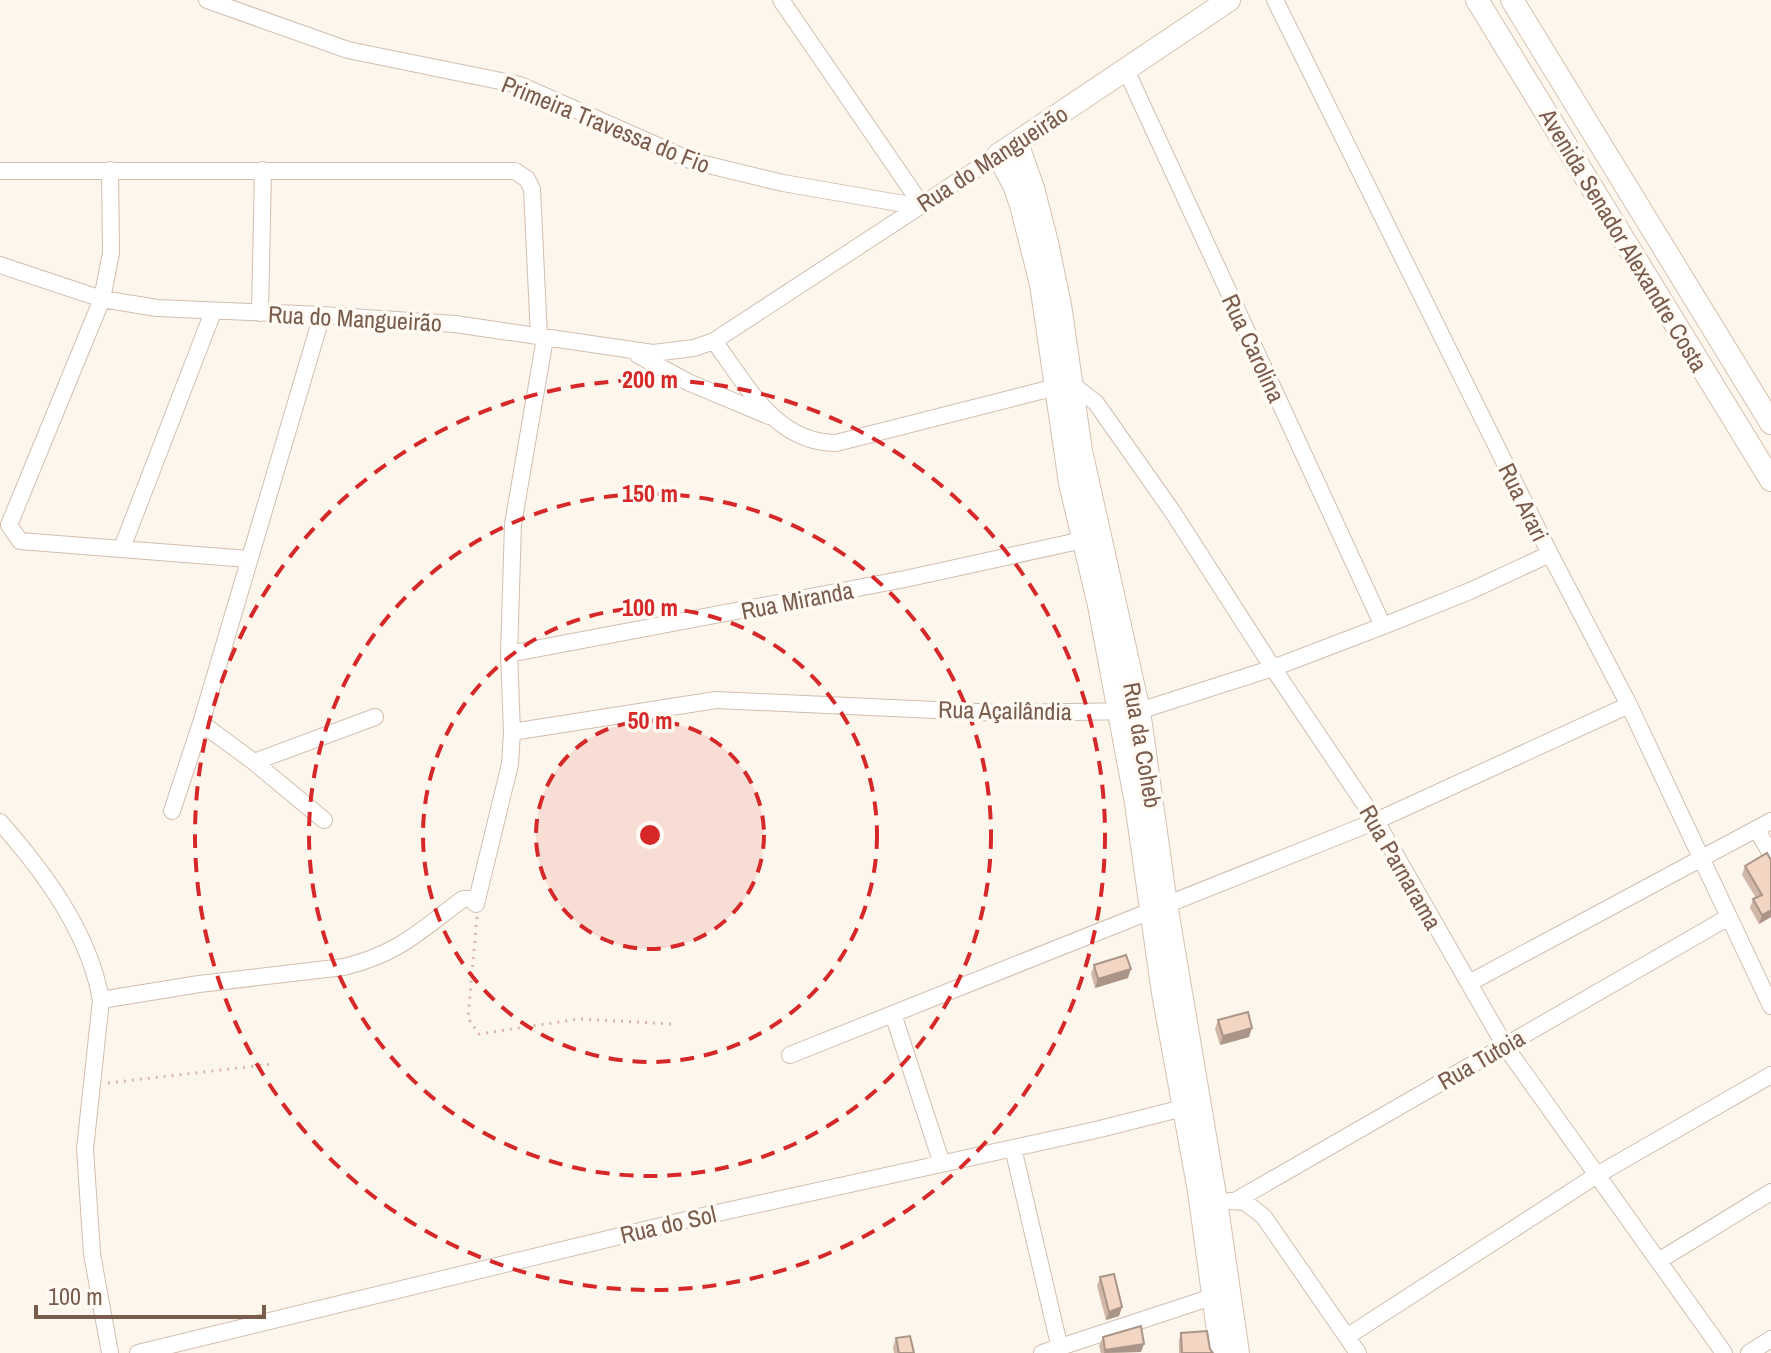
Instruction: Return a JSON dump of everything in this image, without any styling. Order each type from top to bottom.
[{"type":"street","name":"Primeira Travessa do Fio","points":[[207,0],[348,50],[520,85],[692,161],[770,181],[919,205]]},
{"type":"street","points":[[781,0],[919,205]]},
{"type":"street","name":"Rua do Mangueirão","points":[[0,265],[102,299],[157,308],[455,324],[653,353],[673,352],[714,341],[1229,0]]},
{"type":"street","name":"Rua Arari","points":[[1275,0],[1550,554],[1629,705],[1771,1006]]},
{"type":"street","points":[[1480,6],[1504,0]]},
{"type":"street","name":"Avenida Senador Alexandre Costa","points":[[1512,0],[1771,423]]},
{"type":"street","name":"Avenida Senador Alexandre Costa","points":[[1480,6],[1771,480]]},
{"type":"street","name":"Rua Carolina","points":[[1126,70],[1383,626]]},
{"type":"street","name":"Rua da Coheb","points":[[1008,149],[1041,214],[1060,305],[1070,483],[1099,605],[1129,710]]},
{"type":"street","points":[[110,170],[111,253],[102,299],[9,525],[20,541],[248,559]]},
{"type":"street","points":[[260,313],[263,170]]},
{"type":"street","points":[[0,171],[515,171],[527,179],[532,189],[542,337],[513,524],[510,764],[476,904]]},
{"type":"street","points":[[122,548],[213,312]]},
{"type":"street","points":[[172,811],[322,315]]},
{"type":"street","points":[[714,341],[772,417]]},
{"type":"street","points":[[630,350],[690,383],[772,417],[796,435],[818,443],[836,443],[1064,386]]},
{"type":"street","name":"Rua da Coheb","points":[[1064,386],[1081,451],[1129,710],[1158,908],[1192,1106],[1217,1200],[1238,1353]]},
{"type":"street","name":"Rua Parnarama","points":[[1064,386],[1096,403],[1172,511],[1376,821],[1505,1046],[1724,1353]]},
{"type":"street","name":"Rua Miranda","points":[[509,654],[905,579],[1083,540]]},
{"type":"street","name":"Rua Açailândia","points":[[512,732],[716,700],[1000,713],[1129,710],[1273,668],[1470,591],[1550,554]]},
{"type":"street","points":[[790,1055],[1376,821],[1629,705]]},
{"type":"street","points":[[254,762],[375,717]]},
{"type":"street","points":[[201,723],[324,820]]},
{"type":"street","points":[[0,822],[45,878],[81,936],[97,976],[101,1000],[85,1149],[86,1188],[92,1254],[110,1353]]},
{"type":"street","points":[[1469,983],[1764,826],[1771,854]]},
{"type":"street","points":[[101,1000],[199,984],[344,967],[397,949],[463,899],[471,899],[476,904]]},
{"type":"street","name":"Rua Tutoia","points":[[1217,1200],[1505,1046],[1727,918]]},
{"type":"street","points":[[893,1014],[942,1164]]},
{"type":"street","points":[[1348,1336],[1597,1175],[1771,1075]]},
{"type":"street","name":"Rua do Sol","points":[[138,1353],[690,1219],[1192,1106]]},
{"type":"street","points":[[1013,1148],[1060,1350]]},
{"type":"street","points":[[1660,1260],[1771,1192]]},
{"type":"street","points":[[1217,1200],[1245,1202],[1264,1217],[1358,1353]]},
{"type":"street","name":"Rua da Coheb","points":[[1217,1200],[1212,1297],[1221,1353]]},
{"type":"street","points":[[1042,1353],[1060,1350],[1212,1297]]},
{"type":"street","points":[[1749,1353],[1771,1339]]},
{"type":"path","points":[[476,904],[468,1018],[479,1034],[579,1019],[673,1024]]},
{"type":"path","points":[[92,1085],[273,1064]]},
{"type":"building","points":[[1767,853],[1771,860],[1771,910],[1762,915],[1753,899],[1762,895],[1745,866]]},
{"type":"building","points":[[1126,955],[1131,969],[1098,979],[1094,965]]},
{"type":"building","points":[[1248,1012],[1252,1028],[1223,1036],[1218,1020]]},
{"type":"building","points":[[1114,1274],[1122,1307],[1109,1312],[1100,1277]]},
{"type":"building","points":[[1141,1326],[1144,1344],[1105,1350],[1103,1337]]},
{"type":"building","points":[[1207,1331],[1213,1353],[1182,1353],[1181,1333]]},
{"type":"building","points":[[910,1336],[914,1353],[899,1353],[896,1338]]}]
